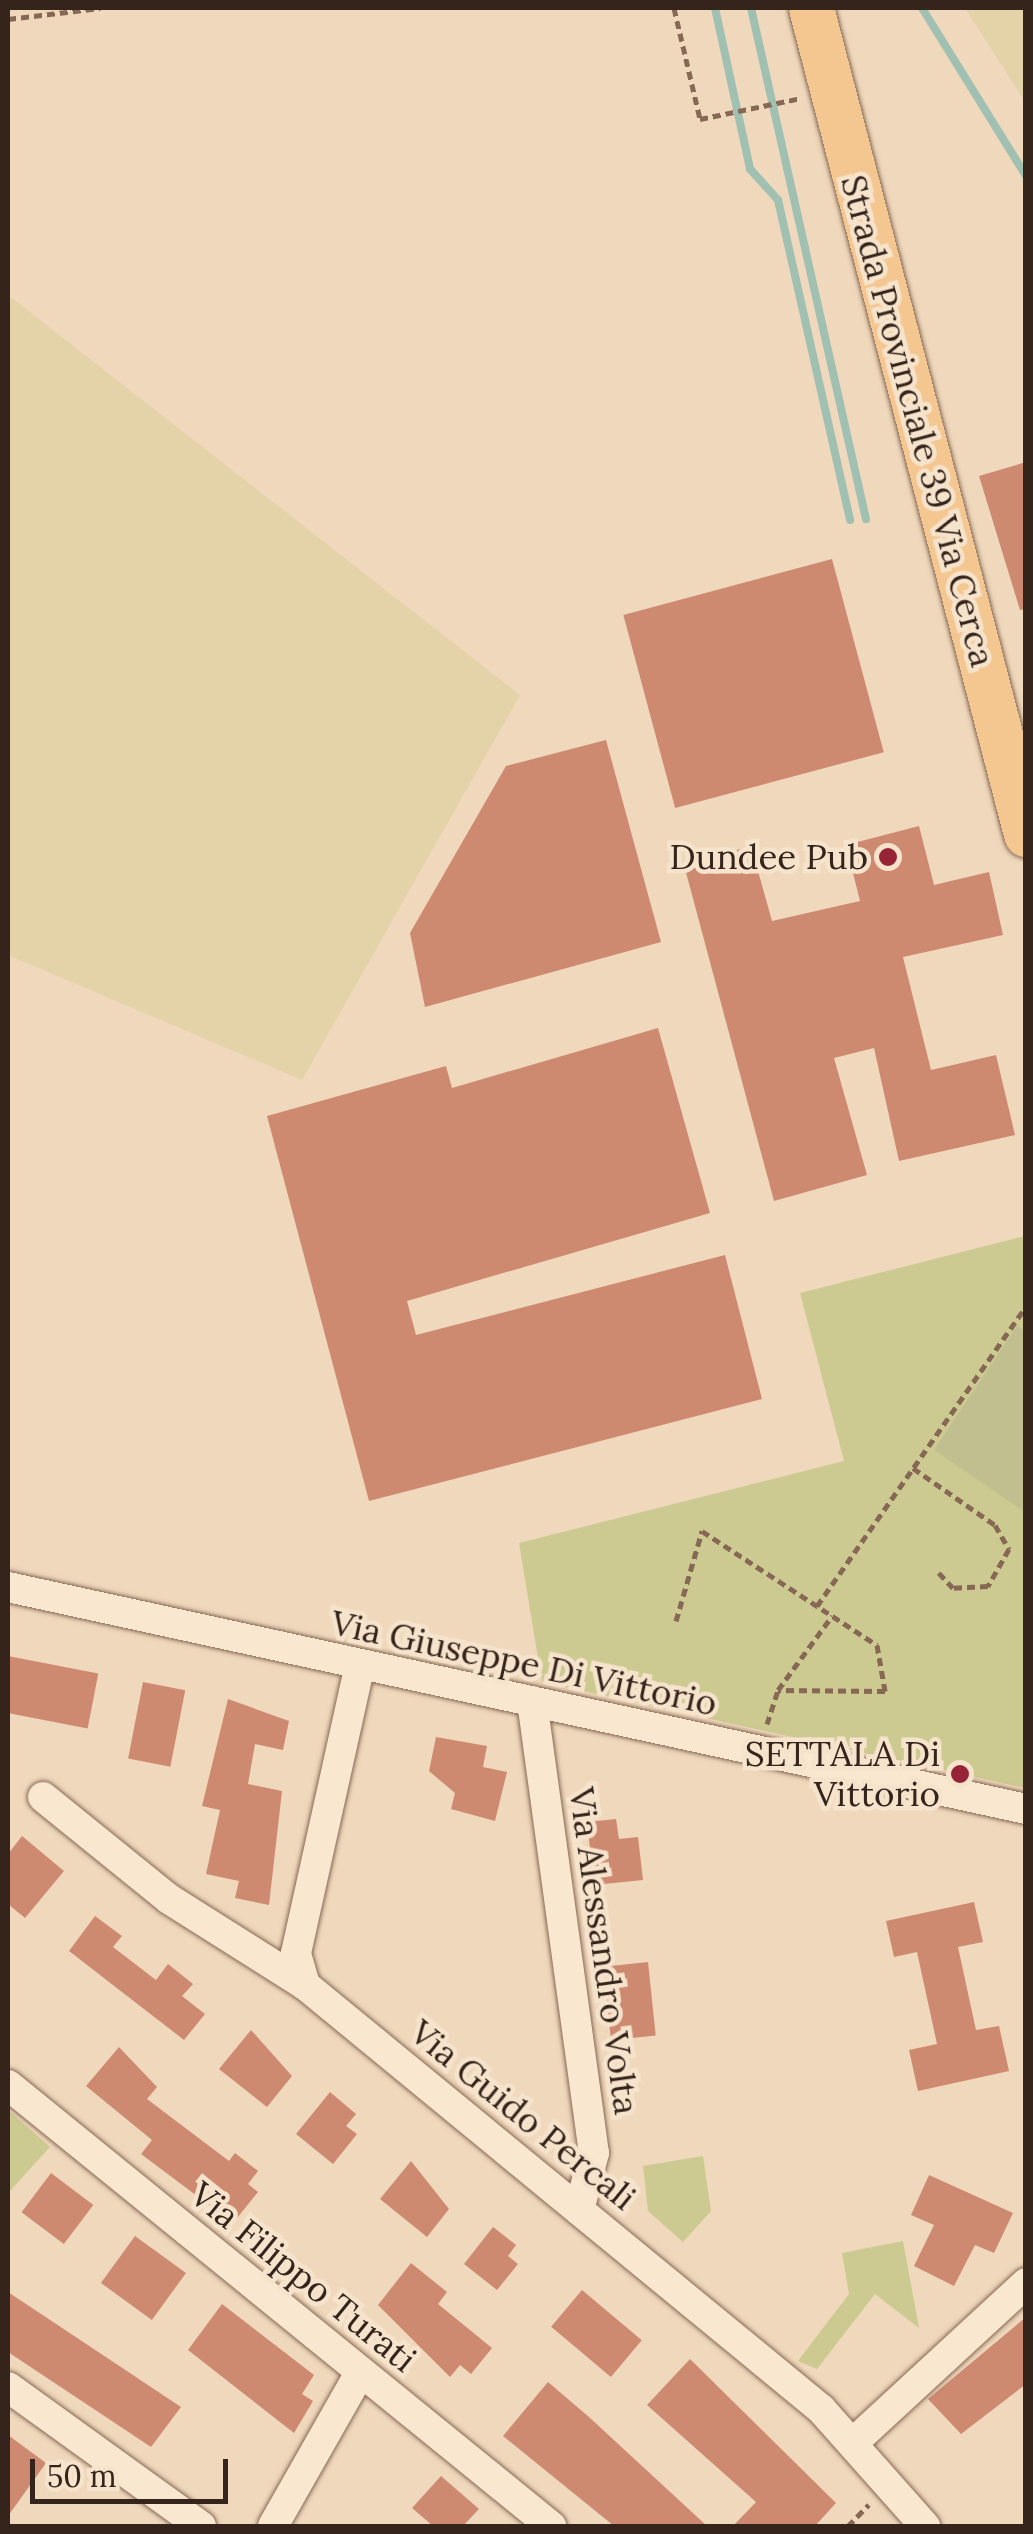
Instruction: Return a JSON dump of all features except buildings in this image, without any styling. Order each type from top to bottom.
[{"type":"main road","name":"Strada Provinciale 39 Via Cerca","points":[[810,8],[1026,834]]},
{"type":"street","name":"Via Giuseppe Di Vittorio","points":[[8,1587],[359,1668],[532,1701],[1026,1809]]},
{"type":"street","points":[[305,1985],[296,1953],[359,1668]]},
{"type":"street","name":"Via Alessandro Volta","points":[[532,1701],[594,2153],[579,2210]]},
{"type":"street","name":"Via Guido Percali","points":[[42,1797],[169,1898],[305,1985],[579,2210],[855,2442],[925,2526]]},
{"type":"street","name":"Via Filippo Turati","points":[[8,2085],[551,2526]]},
{"type":"street","points":[[855,2442],[1026,2283]]},
{"type":"street","points":[[273,2526],[360,2373]]},
{"type":"street","points":[[8,2387],[201,2526]]},
{"type":"path","points":[[8,19],[100,8]]},
{"type":"path","points":[[674,8],[700,119],[785,101]]},
{"type":"path","points":[[817,1606],[1026,1306]]},
{"type":"path","points":[[912,1468],[995,1525],[1009,1549],[988,1586],[954,1588],[939,1573]]},
{"type":"path","points":[[676,1622],[702,1531],[876,1645],[884,1691],[778,1690]]},
{"type":"path","points":[[759,1750],[778,1690],[832,1616]]},
{"type":"path","points":[[848,2526],[875,2498]]},
{"type":"shaded area","points":[[965,8],[1025,8],[1025,102]]},
{"type":"shaded area","points":[[8,295],[520,695],[302,1080],[8,955]]},
{"type":"shaded area","points":[[1025,1236],[1025,1788],[542,1682],[519,1543],[844,1461],[800,1293]]},
{"type":"shaded area","points":[[1017,1326],[1026,1331],[1025,1512],[934,1450]]},
{"type":"shaded area","points":[[8,2110],[50,2147],[8,2193]]},
{"type":"shaded area","points":[[703,2156],[711,2211],[683,2242],[648,2211],[643,2166]]},
{"type":"shaded area","points":[[903,2241],[919,2328],[875,2294],[817,2369],[798,2361],[849,2294],[842,2253]]},
{"type":"waterway","points":[[715,8],[750,169],[778,200],[850,520]]},
{"type":"waterway","points":[[751,8],[866,519]]},
{"type":"waterway","points":[[922,8],[1026,176]]},
{"type":"place","name":"Dundee Pub","points":[[888,857]]},
{"type":"place","name":"SETTALA Di Vittorio","points":[[960,1774]]}]
